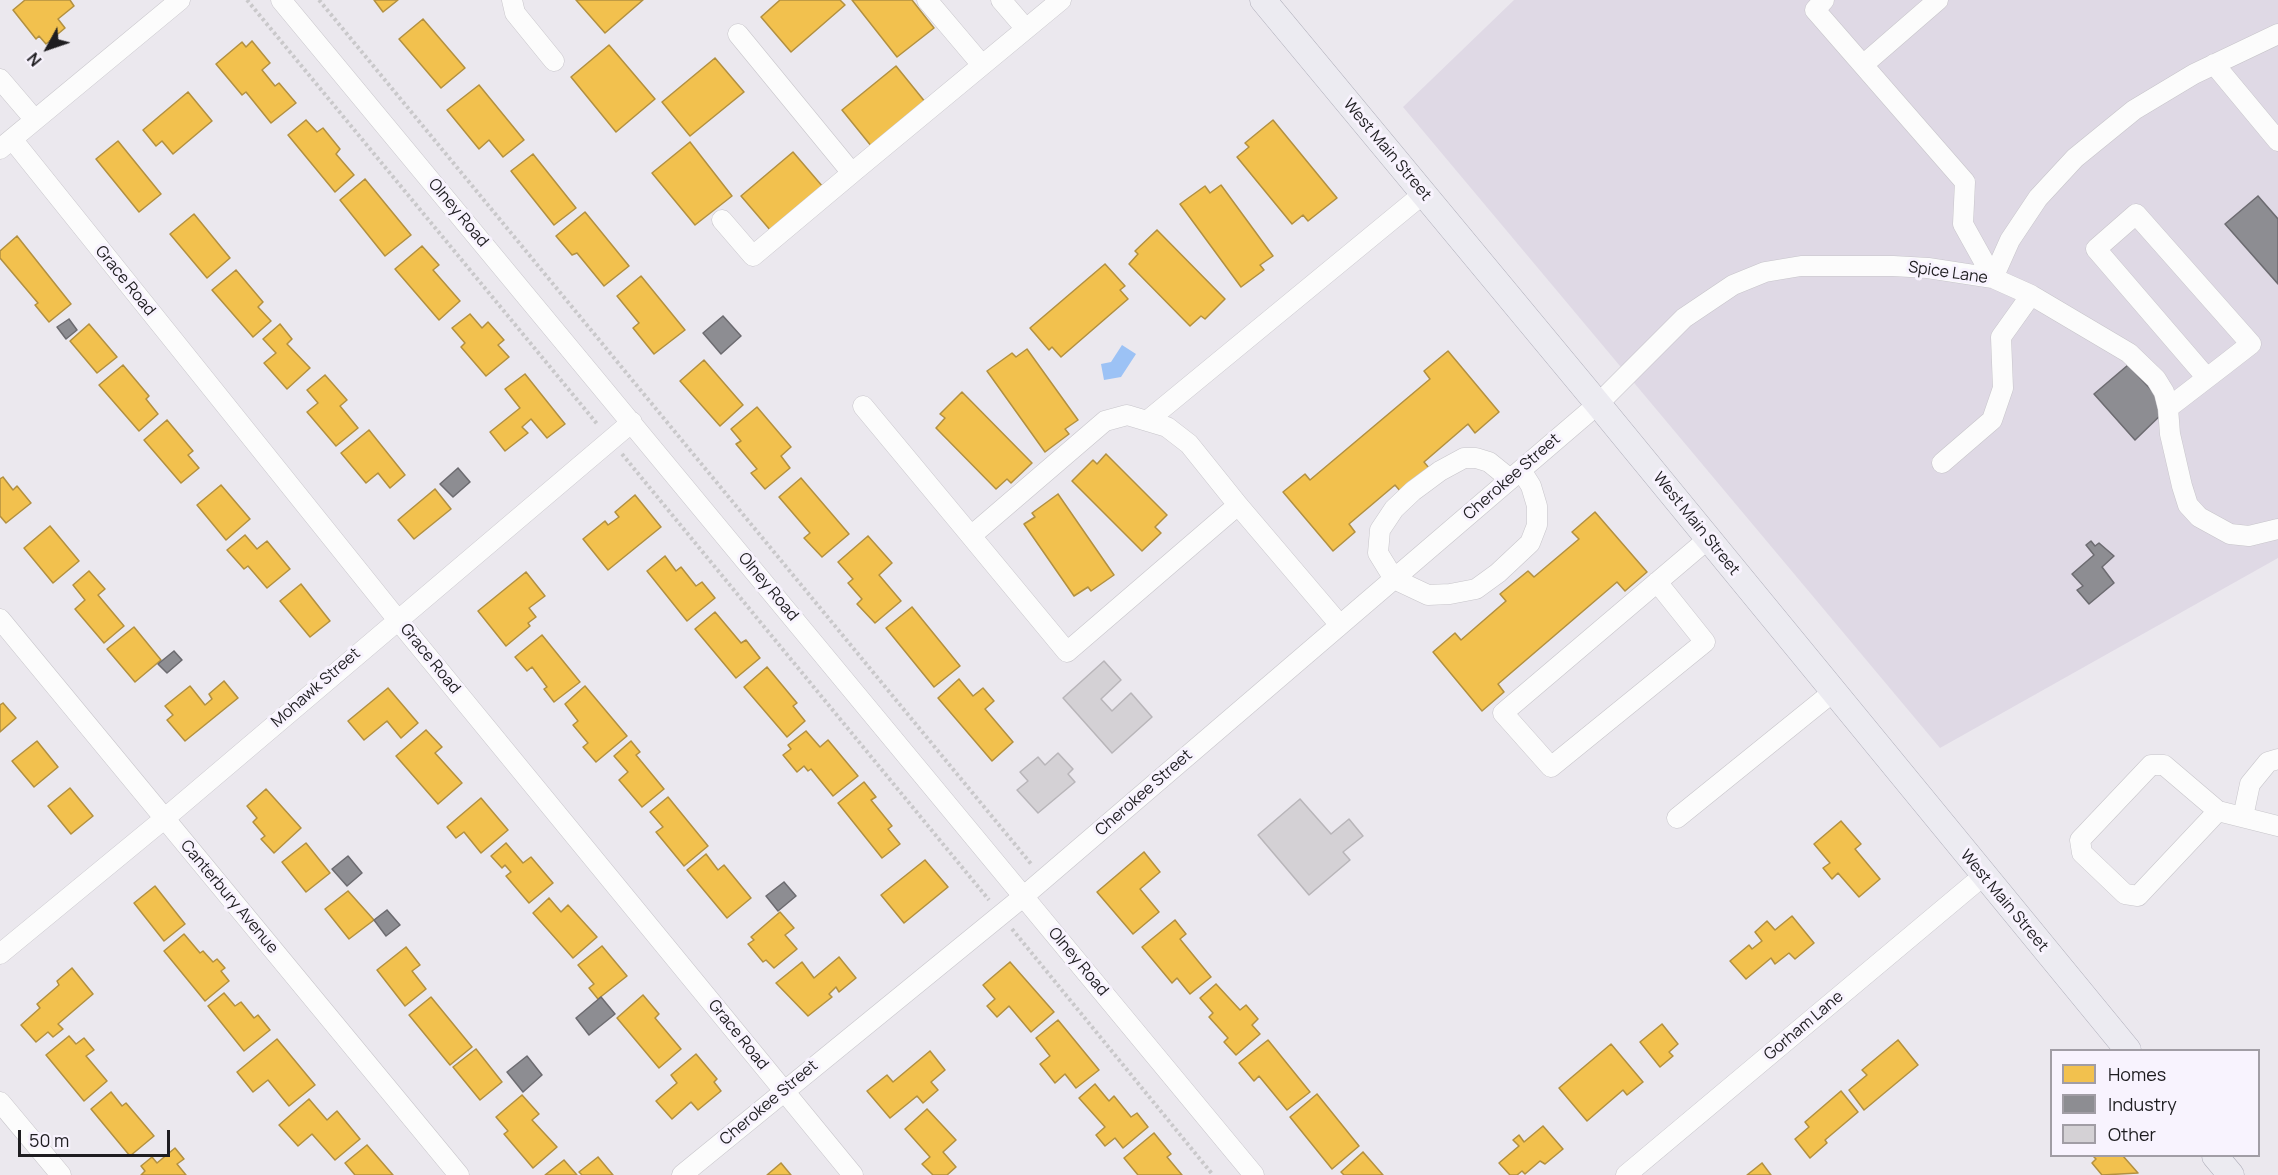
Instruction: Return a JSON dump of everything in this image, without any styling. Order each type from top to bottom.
[{"type":"main road","name":"West Main Street","points":[[1263,0],[2127,1049]]},
{"type":"main road","points":[[2217,1157],[2231,1175]]},
{"type":"street","points":[[6,144],[180,0]]},
{"type":"street","name":"Olney Road","points":[[281,0],[1254,1175]]},
{"type":"street","points":[[512,0],[514,13],[554,61]]},
{"type":"street","points":[[927,0],[982,65]]},
{"type":"street","points":[[1001,0],[1026,29]]},
{"type":"street","points":[[722,220],[753,256],[1061,0]]},
{"type":"street","points":[[1824,0],[1815,10],[1965,182],[1963,224],[1993,278]]},
{"type":"street","points":[[1863,65],[1938,0]]},
{"type":"street","points":[[738,34],[852,173]]},
{"type":"street","points":[[1993,278],[2010,240],[2038,198],[2075,158],[2134,110],[2214,64],[2278,34]]},
{"type":"street","points":[[2214,64],[2278,141]]},
{"type":"street","points":[[0,79],[35,120]]},
{"type":"street","name":"Grace Road","points":[[6,144],[853,1175]]},
{"type":"street","points":[[1147,421],[1423,194]]},
{"type":"street","points":[[2168,408],[2251,345],[2136,214],[2096,249],[2207,378]]},
{"type":"street","name":"Spice Lane","points":[[1598,404],[1684,318],[1733,285],[1765,272],[1801,266],[1893,266],[1928,268],[1993,278],[2031,295],[2105,337],[2145,366],[2164,392],[2170,434],[2182,486],[2188,505],[2199,517],[2230,534],[2250,537],[2278,529]]},
{"type":"street","points":[[1942,463],[1992,420],[2003,388],[2001,337],[2031,295]]},
{"type":"street","name":"Cherokee Street","points":[[682,1175],[783,1090],[1024,896],[1598,404]]},
{"type":"street","points":[[863,406],[1067,652],[1238,505]]},
{"type":"street","points":[[971,536],[1106,421],[1127,415],[1167,427],[1189,444],[1340,625]]},
{"type":"street","name":"Mohawk Street","points":[[0,954],[164,819],[632,422]]},
{"type":"street","points":[[1464,458],[1476,458],[1515,474],[1531,486],[1537,506],[1537,525],[1530,543],[1498,573],[1476,589],[1428,595],[1394,579],[1378,553],[1380,530],[1394,509],[1440,471],[1464,458]]},
{"type":"street","points":[[1657,582],[1705,642],[1551,767],[1503,713],[1657,582],[1708,539]]},
{"type":"street","name":"Canterbury Avenue","points":[[0,619],[459,1175]]},
{"type":"street","points":[[1677,818],[1833,692]]},
{"type":"street","points":[[2243,817],[2250,784],[2268,762],[2278,759]]},
{"type":"street","points":[[2218,811],[2138,896],[2125,894],[2082,853],[2080,840],[2151,765],[2164,765],[2218,811],[2278,826]]},
{"type":"street","name":"Gorham Lane","points":[[1626,1175],[1983,876]]},
{"type":"street","points":[[0,1102],[62,1175]]},
{"type":"path","points":[[247,0],[1214,1175]]},
{"type":"path","points":[[319,0],[1043,879]]},
{"type":"shaded area","points":[[1514,0],[2278,0],[2278,558],[1940,748],[1403,107]]},
{"type":"water","points":[[1122,345],[1136,354],[1121,377],[1104,380],[1101,364],[1111,362]]},
{"type":"building: Homes","points":[[25,0],[70,0],[74,6],[58,19],[65,28],[46,44],[39,36],[36,39],[13,10]]},
{"type":"building: Homes","points":[[374,0],[398,0],[383,12]]},
{"type":"building: Homes","points":[[576,0],[643,0],[605,33]]},
{"type":"building: Homes","points":[[780,0],[840,0],[845,5],[791,52],[761,17]]},
{"type":"building: Homes","points":[[852,0],[912,0],[934,28],[897,57]]},
{"type":"building: Homes","points":[[423,19],[465,68],[441,88],[399,39]]},
{"type":"building: Homes","points":[[252,41],[270,63],[262,70],[275,86],[279,83],[296,103],[271,123],[246,92],[242,95],[216,64],[242,42],[246,47]]},
{"type":"building: Homes","points":[[609,45],[655,99],[616,132],[571,77]]},
{"type":"building: Homes","points":[[715,58],[744,92],[690,136],[662,102]]},
{"type":"building: Homes","points":[[896,66],[926,103],[872,147],[842,110]]},
{"type":"building: Homes","points":[[479,85],[524,140],[503,157],[489,140],[479,149],[447,110]]},
{"type":"building: Homes","points":[[188,92],[212,121],[173,154],[162,141],[156,146],[143,130]]},
{"type":"building: Homes","points":[[306,120],[317,132],[323,128],[340,149],[336,154],[354,175],[335,192],[288,135]]},
{"type":"building: Homes","points":[[1273,120],[1337,198],[1308,221],[1303,215],[1292,224],[1237,157],[1249,147],[1245,143]]},
{"type":"building: Homes","points":[[118,141],[161,194],[139,212],[96,159]]},
{"type":"building: Homes","points":[[690,142],[732,196],[695,225],[652,173]]},
{"type":"building: Homes","points":[[793,152],[823,187],[771,231],[741,196]]},
{"type":"building: Homes","points":[[533,154],[576,208],[554,225],[511,171]]},
{"type":"building: Homes","points":[[365,179],[411,235],[385,256],[340,200]]},
{"type":"building: Homes","points":[[1221,185],[1273,256],[1260,265],[1264,270],[1241,287],[1180,204],[1205,186],[1210,193]]},
{"type":"building: Homes","points":[[585,212],[629,266],[604,286],[577,253],[572,255],[556,236]]},
{"type":"building: Homes","points":[[194,214],[230,258],[207,278],[170,234]]},
{"type":"building: Homes","points":[[1157,230],[1225,299],[1205,319],[1201,316],[1190,326],[1129,264],[1138,254],[1135,251]]},
{"type":"building: Homes","points":[[17,236],[71,304],[49,322],[35,305],[38,303],[0,258],[0,251]]},
{"type":"building: Homes","points":[[422,246],[439,265],[433,270],[460,301],[439,320],[395,269]]},
{"type":"building: Homes","points":[[1105,264],[1125,286],[1120,290],[1128,299],[1061,357],[1052,347],[1049,350],[1030,328]]},
{"type":"building: Homes","points":[[236,270],[263,302],[258,307],[271,321],[253,337],[212,290]]},
{"type":"building: Homes","points":[[641,276],[685,330],[654,354],[633,328],[639,323],[617,296]]},
{"type":"building: Homes","points":[[470,314],[482,328],[488,322],[504,340],[498,345],[509,357],[486,376],[461,347],[465,343],[452,328]]},
{"type":"building: Homes","points":[[89,324],[117,357],[97,373],[70,341]]},
{"type":"building: Homes","points":[[280,324],[292,339],[287,344],[310,368],[287,389],[264,363],[276,353],[263,339]]},
{"type":"building: Homes","points":[[1027,349],[1078,420],[1065,429],[1069,434],[1045,452],[987,371],[1012,353],[1016,357]]},
{"type":"building: Homes","points":[[1448,351],[1499,412],[1475,433],[1468,424],[1424,462],[1429,468],[1401,492],[1395,485],[1349,524],[1355,532],[1333,551],[1283,492],[1305,474],[1310,480],[1430,379],[1424,371]]},
{"type":"building: Homes","points":[[704,360],[743,405],[720,426],[680,381]]},
{"type":"building: Homes","points":[[123,365],[149,396],[146,399],[158,414],[139,431],[99,385]]},
{"type":"building: Homes","points":[[525,374],[565,424],[547,438],[531,419],[522,427],[528,433],[505,451],[490,432],[520,408],[505,389]]},
{"type":"building: Homes","points":[[325,375],[347,400],[340,406],[358,428],[336,446],[307,412],[318,403],[307,390]]},
{"type":"building: Homes","points":[[962,392],[1032,463],[1011,483],[1007,479],[996,489],[936,428],[945,418],[940,414]]},
{"type":"building: Homes","points":[[757,407],[791,447],[781,456],[790,468],[765,489],[751,473],[757,469],[736,444],[741,441],[731,429]]},
{"type":"building: Homes","points":[[167,420],[193,451],[188,455],[199,468],[181,483],[144,440]]},
{"type":"building: Homes","points":[[369,430],[405,475],[390,488],[378,473],[366,483],[341,453]]},
{"type":"building: Homes","points":[[1106,454],[1167,515],[1155,527],[1161,533],[1142,551],[1072,481],[1093,460],[1097,464]]},
{"type":"building: Homes","points":[[3,477],[13,490],[17,486],[31,503],[6,523],[0,516],[0,479]]},
{"type":"building: Homes","points":[[801,478],[849,534],[822,557],[804,538],[810,533],[779,497]]},
{"type":"building: Homes","points":[[221,485],[250,519],[226,540],[197,505]]},
{"type":"building: Homes","points":[[435,489],[451,509],[414,539],[398,520]]},
{"type":"building: Homes","points":[[1058,494],[1114,575],[1091,591],[1088,587],[1074,596],[1024,524],[1035,517],[1032,513]]},
{"type":"building: Homes","points":[[635,495],[661,527],[608,570],[583,539],[605,521],[608,525],[619,517],[615,512]]},
{"type":"building: Homes","points":[[1595,512],[1647,572],[1625,591],[1617,582],[1498,684],[1504,692],[1482,711],[1433,652],[1455,633],[1461,640],[1506,601],[1500,594],[1528,571],[1534,577],[1579,539],[1572,532]]},
{"type":"building: Homes","points":[[50,526],[79,561],[53,583],[24,548]]},
{"type":"building: Homes","points":[[245,535],[257,549],[267,541],[290,569],[267,588],[248,566],[244,569],[227,550]]},
{"type":"building: Homes","points":[[868,536],[892,563],[879,575],[901,601],[875,623],[857,604],[862,599],[848,583],[853,579],[838,562]]},
{"type":"building: Homes","points":[[665,556],[676,571],[681,567],[696,586],[702,582],[715,598],[687,621],[647,571]]},
{"type":"building: Homes","points":[[89,571],[105,589],[98,595],[124,626],[104,643],[75,609],[85,600],[73,585]]},
{"type":"building: Homes","points":[[526,572],[545,596],[529,608],[536,617],[528,623],[530,626],[506,646],[478,611]]},
{"type":"building: Homes","points":[[301,584],[330,621],[310,637],[280,601]]},
{"type":"building: Homes","points":[[912,607],[960,666],[934,687],[886,628]]},
{"type":"building: Homes","points":[[715,612],[741,643],[746,640],[760,658],[736,678],[695,629]]},
{"type":"building: Homes","points":[[134,627],[161,660],[135,682],[107,649]]},
{"type":"building: Homes","points":[[542,635],[580,682],[554,702],[544,689],[547,687],[532,667],[527,671],[515,657]]},
{"type":"building: Homes","points":[[767,667],[797,703],[793,706],[805,721],[787,737],[744,687]]},
{"type":"building: Homes","points":[[959,679],[973,696],[983,688],[994,701],[985,709],[1013,742],[992,761],[938,698]]},
{"type":"building: Homes","points":[[224,681],[238,698],[185,741],[167,720],[173,715],[165,706],[190,686],[205,705],[212,699],[209,694]]},
{"type":"building: Homes","points":[[585,686],[627,736],[596,762],[583,747],[588,743],[573,725],[578,721],[565,704]]},
{"type":"building: Homes","points":[[388,688],[418,723],[401,738],[387,721],[364,740],[348,721]]},
{"type":"building: Homes","points":[[3,703],[16,718],[0,732],[0,705]]},
{"type":"building: Homes","points":[[426,730],[442,747],[435,753],[462,783],[438,804],[396,756]]},
{"type":"building: Homes","points":[[806,731],[820,747],[828,740],[858,776],[833,796],[811,769],[808,771],[804,766],[797,772],[783,755],[791,749],[788,745]]},
{"type":"building: Homes","points":[[37,741],[58,767],[34,787],[12,761]]},
{"type":"building: Homes","points":[[631,741],[640,752],[636,755],[664,789],[642,807],[619,780],[628,772],[614,756]]},
{"type":"building: Homes","points":[[864,782],[876,797],[871,800],[892,826],[888,829],[900,844],[882,858],[838,803]]},
{"type":"building: Homes","points":[[70,788],[93,816],[71,834],[48,806]]},
{"type":"building: Homes","points":[[266,789],[301,828],[274,853],[261,839],[265,836],[253,822],[257,818],[247,806]]},
{"type":"building: Homes","points":[[668,797],[708,846],[684,866],[656,832],[663,827],[650,812]]},
{"type":"building: Homes","points":[[481,798],[508,830],[481,853],[464,832],[456,838],[447,827]]},
{"type":"building: Homes","points":[[1841,821],[1861,844],[1855,849],[1880,879],[1859,897],[1838,873],[1832,879],[1823,868],[1830,863],[1814,844]]},
{"type":"building: Homes","points":[[306,843],[330,873],[306,892],[282,862]]},
{"type":"building: Homes","points":[[506,843],[523,863],[531,857],[553,883],[529,903],[506,876],[511,872],[505,865],[502,868],[491,856]]},
{"type":"building: Homes","points":[[1144,852],[1160,872],[1140,889],[1159,912],[1133,934],[1097,892]]},
{"type":"building: Homes","points":[[706,854],[718,870],[724,865],[751,898],[727,918],[687,870]]},
{"type":"building: Homes","points":[[925,860],[948,887],[904,923],[881,895]]},
{"type":"building: Homes","points":[[155,886],[185,924],[164,941],[134,903]]},
{"type":"building: Homes","points":[[348,891],[374,920],[349,939],[325,909]]},
{"type":"building: Homes","points":[[549,898],[561,912],[568,905],[597,937],[573,958],[533,913]]},
{"type":"building: Homes","points":[[780,912],[794,928],[785,935],[797,949],[774,968],[766,960],[763,962],[748,944],[754,940],[751,937]]},
{"type":"building: Homes","points":[[1792,916],[1814,943],[1795,959],[1789,953],[1775,964],[1771,958],[1746,979],[1730,961],[1749,945],[1752,949],[1762,941],[1755,932],[1767,921],[1775,930]]},
{"type":"building: Homes","points":[[1175,920],[1186,934],[1180,939],[1211,977],[1190,994],[1177,978],[1172,983],[1142,947]]},
{"type":"building: Homes","points":[[184,934],[200,953],[203,951],[213,962],[217,959],[225,968],[221,971],[229,981],[205,1001],[164,951]]},
{"type":"building: Homes","points":[[602,946],[627,976],[598,999],[589,988],[594,984],[578,965]]},
{"type":"building: Homes","points":[[406,947],[420,965],[412,971],[426,989],[405,1006],[377,970]]},
{"type":"building: Homes","points":[[839,957],[856,978],[839,992],[836,987],[829,994],[832,997],[808,1016],[776,983],[802,962],[814,978]]},
{"type":"building: Homes","points":[[1010,962],[1054,1012],[1031,1032],[1009,1006],[997,1017],[987,1006],[995,999],[983,985]]},
{"type":"building: Homes","points":[[72,968],[93,994],[58,1024],[63,1029],[53,1037],[48,1032],[36,1042],[21,1025],[40,1008],[37,1004],[59,985],[57,981]]},
{"type":"building: Homes","points":[[1216,984],[1240,1010],[1246,1005],[1258,1019],[1252,1025],[1260,1034],[1236,1055],[1224,1042],[1228,1038],[1209,1017],[1213,1013],[1200,998]]},
{"type":"building: Homes","points":[[224,993],[235,1006],[241,1002],[254,1018],[258,1015],[270,1030],[244,1051],[208,1006]]},
{"type":"building: Homes","points":[[643,995],[659,1014],[655,1018],[681,1049],[659,1068],[617,1018]]},
{"type":"building: Homes","points":[[431,997],[472,1047],[450,1065],[409,1015]]},
{"type":"building: Homes","points":[[1058,1020],[1099,1070],[1076,1088],[1065,1074],[1055,1083],[1040,1064],[1050,1056],[1036,1038]]},
{"type":"building: Homes","points":[[1662,1024],[1678,1044],[1669,1052],[1673,1056],[1660,1067],[1640,1042]]},
{"type":"building: Homes","points":[[69,1036],[76,1044],[84,1038],[94,1050],[86,1056],[107,1081],[84,1101],[46,1055]]},
{"type":"building: Homes","points":[[277,1039],[315,1085],[289,1106],[268,1080],[253,1092],[237,1072]]},
{"type":"building: Homes","points":[[1268,1040],[1310,1092],[1287,1110],[1259,1076],[1254,1081],[1239,1063]]},
{"type":"building: Homes","points":[[1898,1040],[1918,1065],[1864,1110],[1849,1090],[1867,1075],[1862,1070]]},
{"type":"building: Homes","points":[[1611,1044],[1643,1082],[1627,1095],[1623,1090],[1587,1121],[1559,1088]]},
{"type":"building: Homes","points":[[476,1049],[502,1082],[480,1100],[453,1067]]},
{"type":"building: Homes","points":[[930,1051],[945,1070],[931,1082],[938,1090],[923,1103],[917,1096],[890,1118],[867,1091],[887,1075],[893,1082]]},
{"type":"building: Homes","points":[[696,1054],[717,1079],[714,1082],[721,1091],[698,1110],[691,1102],[672,1119],[656,1101],[677,1083],[671,1075]]},
{"type":"building: Homes","points":[[1095,1084],[1109,1101],[1114,1096],[1131,1117],[1137,1113],[1148,1127],[1123,1148],[1115,1138],[1105,1146],[1096,1135],[1105,1127],[1079,1098]]},
{"type":"building: Homes","points":[[1841,1091],[1858,1112],[1825,1140],[1827,1143],[1810,1158],[1795,1139],[1809,1127],[1805,1122]]},
{"type":"building: Homes","points":[[111,1092],[122,1106],[126,1103],[154,1136],[130,1156],[91,1109]]},
{"type":"building: Homes","points":[[1317,1094],[1359,1146],[1332,1169],[1290,1117]]},
{"type":"building: Homes","points":[[522,1095],[539,1114],[532,1120],[557,1147],[533,1168],[504,1134],[508,1131],[496,1117]]},
{"type":"building: Homes","points":[[309,1099],[327,1120],[337,1111],[360,1139],[335,1160],[312,1134],[298,1146],[279,1125]]},
{"type":"building: Homes","points":[[927,1109],[956,1140],[943,1152],[956,1167],[947,1175],[933,1175],[922,1164],[930,1157],[905,1129]]},
{"type":"building: Homes","points":[[1543,1126],[1563,1149],[1545,1164],[1540,1161],[1525,1174],[1522,1171],[1517,1175],[1510,1175],[1499,1163],[1519,1146],[1513,1140],[1519,1135],[1524,1142]]},
{"type":"building: Homes","points":[[1154,1133],[1171,1154],[1167,1157],[1182,1175],[1138,1175],[1124,1158]]},
{"type":"building: Homes","points":[[367,1145],[393,1175],[355,1175],[345,1163]]},
{"type":"building: Homes","points":[[175,1148],[184,1159],[177,1164],[186,1175],[141,1175],[145,1171],[141,1166],[152,1157],[157,1163]]},
{"type":"building: Homes","points":[[1363,1152],[1383,1175],[1344,1175],[1341,1172]]},
{"type":"building: Homes","points":[[598,1157],[613,1175],[582,1175],[579,1172]]},
{"type":"building: Homes","points":[[2094,1157],[2124,1157],[2138,1173],[2102,1175],[2092,1163],[2096,1159]]},
{"type":"building: Homes","points":[[564,1160],[577,1175],[545,1175]]},
{"type":"building: Homes","points":[[781,1163],[791,1175],[767,1175]]},
{"type":"building: Homes","points":[[1762,1163],[1771,1175],[1747,1175]]},
{"type":"building: Industry","points":[[2258,196],[2278,219],[2278,284],[2225,224]]},
{"type":"building: Industry","points":[[723,316],[741,336],[721,354],[703,333]]},
{"type":"building: Industry","points":[[69,319],[77,330],[66,339],[57,327]]},
{"type":"building: Industry","points":[[2128,365],[2168,408],[2135,440],[2094,394]]},
{"type":"building: Industry","points":[[458,468],[470,482],[453,497],[440,484]]},
{"type":"building: Industry","points":[[2091,541],[2095,546],[2099,543],[2114,556],[2102,567],[2114,583],[2089,604],[2077,590],[2083,586],[2072,574],[2094,555],[2086,545]]},
{"type":"building: Industry","points":[[174,651],[182,660],[167,673],[158,664]]},
{"type":"building: Industry","points":[[348,856],[362,873],[347,886],[332,869]]},
{"type":"building: Industry","points":[[784,882],[796,896],[778,911],[766,896]]},
{"type":"building: Industry","points":[[387,910],[400,925],[386,936],[374,920]]},
{"type":"building: Industry","points":[[601,997],[615,1014],[589,1035],[576,1018]]},
{"type":"building: Industry","points":[[527,1056],[542,1075],[523,1092],[507,1072]]},
{"type":"building: Other","points":[[1104,661],[1121,680],[1101,699],[1112,711],[1131,693],[1152,717],[1112,753],[1063,698]]},
{"type":"building: Other","points":[[1058,753],[1073,769],[1068,774],[1075,782],[1038,813],[1017,790],[1028,781],[1020,772],[1038,757],[1045,765]]},
{"type":"building: Other","points":[[1300,799],[1331,834],[1349,819],[1363,836],[1343,852],[1350,860],[1309,895],[1258,835]]}]
